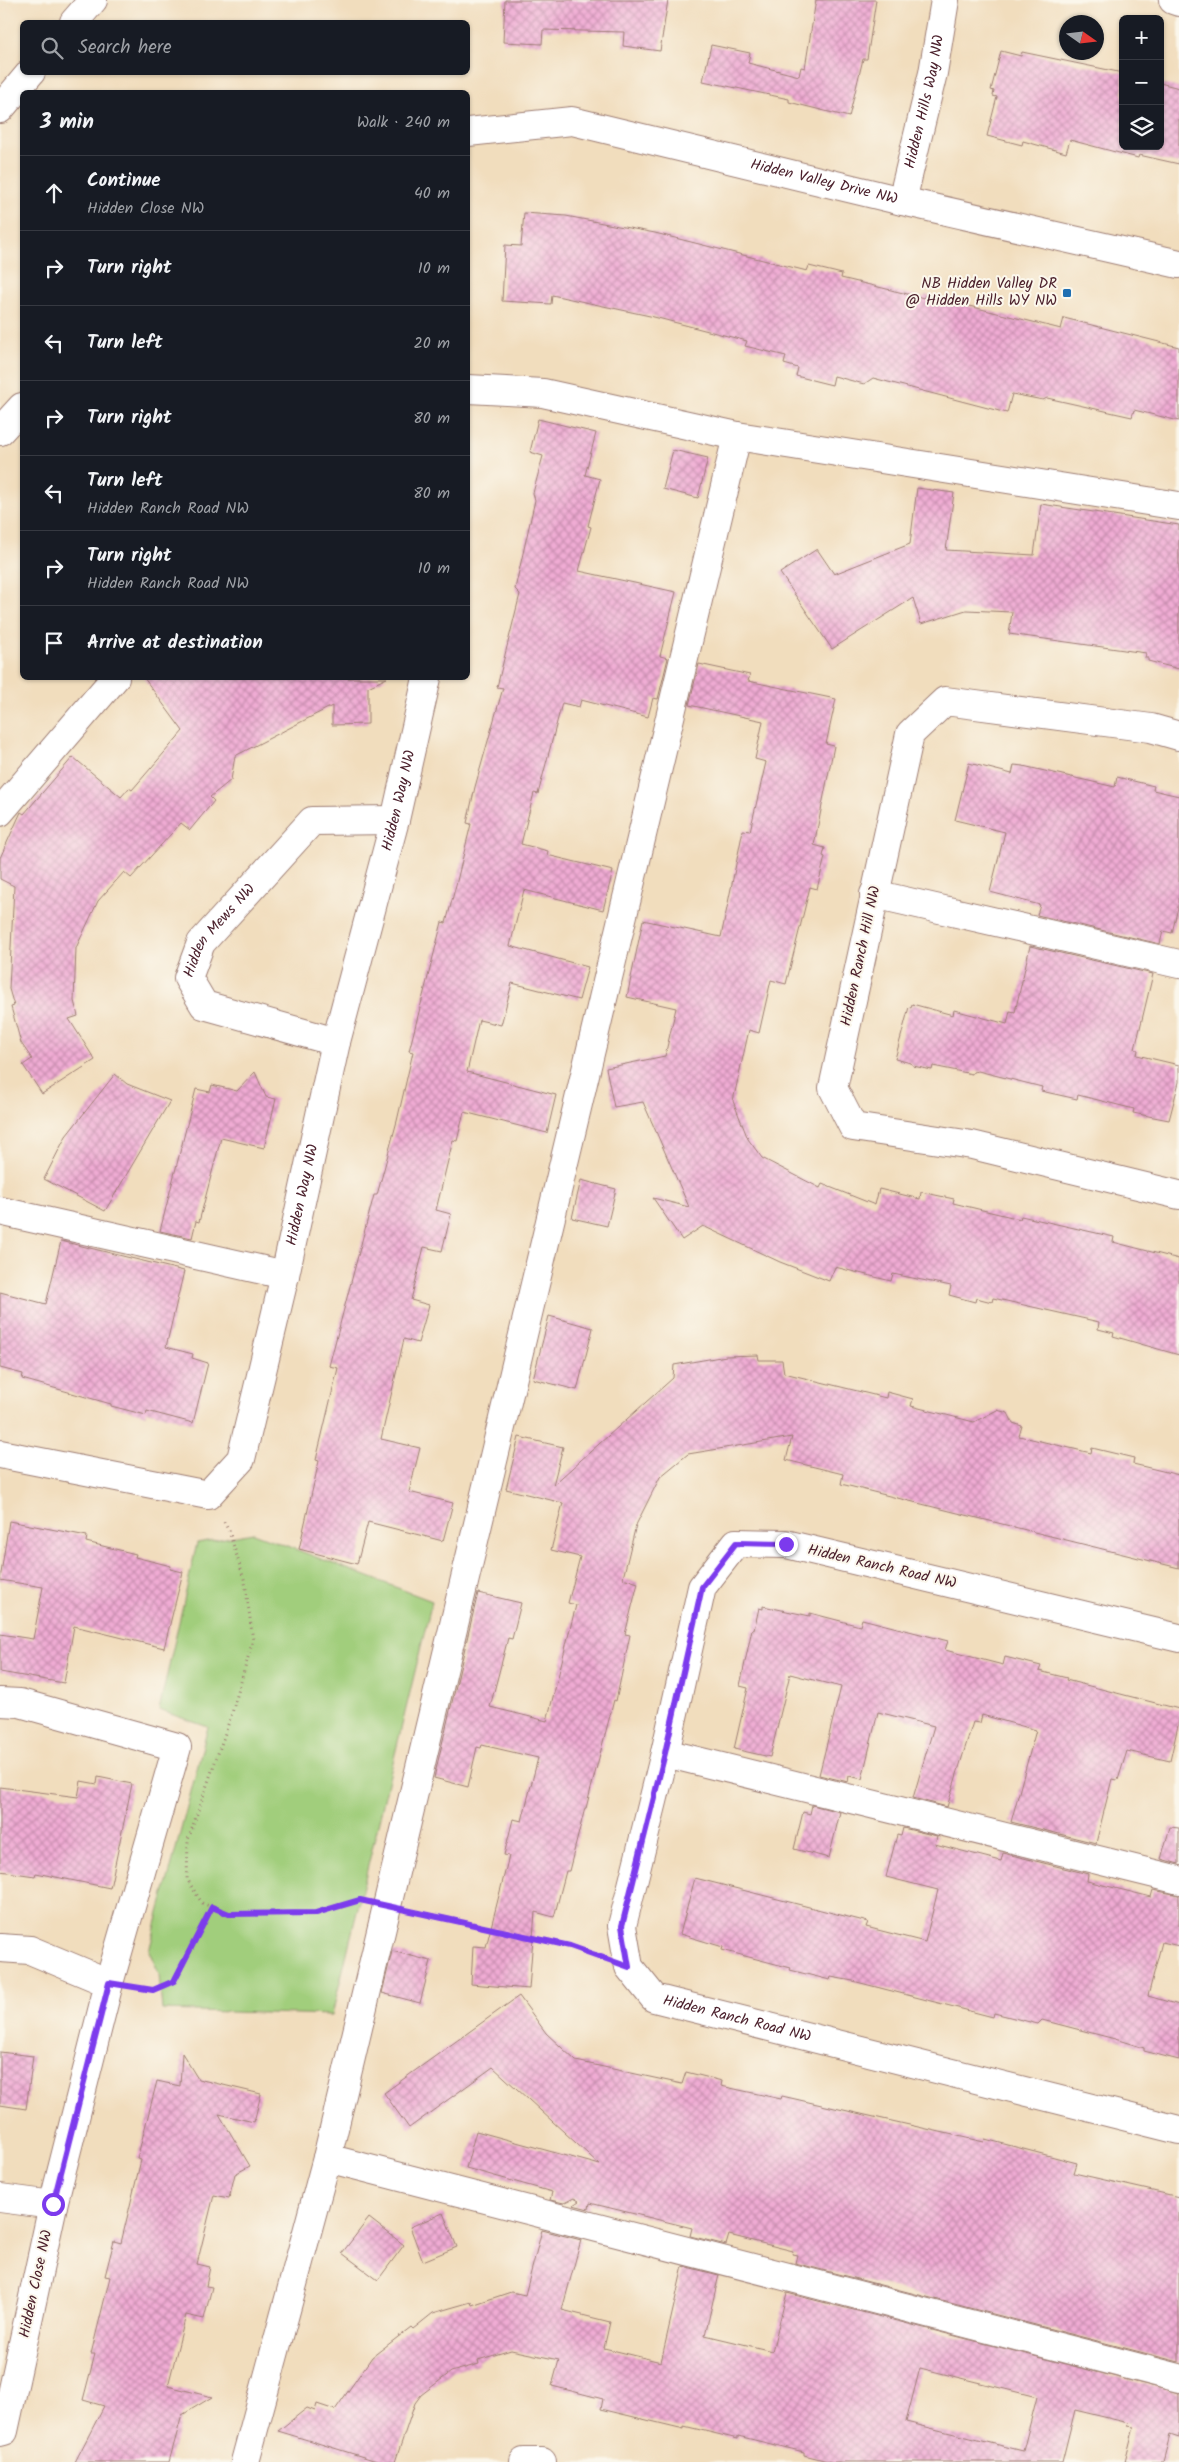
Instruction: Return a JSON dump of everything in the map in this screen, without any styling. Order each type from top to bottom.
[{"type":"street","points":[[76,20],[93,0]]},
{"type":"street","name":"Hidden Hills Way NW","points":[[902,201],[933,73],[945,0]]},
{"type":"street","points":[[1172,0],[1179,2]]},
{"type":"street","points":[[0,108],[28,75]]},
{"type":"street","name":"Hidden Valley Drive NW","points":[[470,132],[572,121],[902,201],[1179,264]]},
{"type":"street","points":[[470,389],[543,393],[737,436],[1179,506]]},
{"type":"street","points":[[0,431],[20,409]]},
{"type":"street","points":[[245,2462],[327,2158],[389,1905],[737,436]]},
{"type":"street","points":[[0,812],[113,680]]},
{"type":"street","name":"Hidden Way NW","points":[[208,1495],[241,1459],[286,1275],[336,1042],[395,820],[427,680]]},
{"type":"street","name":"Hidden Ranch Hill NW","points":[[1179,736],[1151,728],[945,701],[910,734],[833,1088],[853,1127],[972,1145],[1179,1194]]},
{"type":"street","name":"Hidden Mews NW","points":[[336,1042],[204,1005],[188,978],[201,944],[312,821],[395,820]]},
{"type":"street","points":[[874,894],[1179,964]]},
{"type":"street","points":[[0,1212],[286,1275]]},
{"type":"street","points":[[0,1454],[208,1495]]},
{"type":"street","name":"Hidden Ranch Road NW","points":[[1179,1638],[786,1544],[736,1543],[702,1587],[665,1753],[622,1926],[629,1967],[654,1998],[1179,2130]]},
{"type":"street","name":"Hidden Close NW","points":[[0,1702],[20,1703],[177,1747],[109,1983],[53,2204],[4,2430],[0,2432]]},
{"type":"street","points":[[665,1753],[1179,1880]]},
{"type":"street","points":[[0,1948],[30,1950],[109,1983]]},
{"type":"street","points":[[327,2158],[1179,2378]]},
{"type":"street","points":[[0,2198],[53,2204]]},
{"type":"street","points":[[524,2462],[536,2460],[542,2462]]},
{"type":"path","points":[[208,1495],[229,1531],[246,1582],[253,1640],[232,1713],[188,1840],[187,1879],[202,1903],[229,1914],[265,1916],[316,1913],[360,1900],[570,1946],[629,1967]]},
{"type":"path","points":[[109,1983],[153,1990],[174,1981],[212,1907]]},
{"type":"green space","points":[[253,1533],[432,1601],[332,2015],[162,2010],[159,1974],[149,1951],[208,1727],[159,1710],[197,1543]]},
{"type":"building","points":[[505,0],[668,0],[660,51],[623,46],[624,32],[543,30],[542,44],[503,42]]},
{"type":"building","points":[[816,0],[876,0],[867,59],[863,59],[849,117],[789,102],[789,99],[703,81],[711,45],[750,53],[748,63],[799,76],[801,67],[805,68]]},
{"type":"building","points":[[1001,51],[1021,56],[1022,52],[1119,72],[1119,150],[1164,150],[1164,84],[1179,88],[1179,164],[1139,155],[1138,158],[1070,140],[1066,153],[1023,141],[1022,145],[987,136],[997,97],[993,96],[994,91],[991,90]]},
{"type":"building","points":[[524,213],[566,216],[655,233],[807,271],[809,266],[842,274],[841,278],[924,298],[925,295],[1061,329],[1064,318],[1179,347],[1179,421],[1134,410],[1132,417],[1047,398],[1043,400],[1012,394],[1007,413],[873,378],[864,384],[834,376],[832,385],[796,376],[798,368],[784,364],[786,356],[745,346],[747,341],[650,316],[552,295],[551,304],[502,301],[505,245],[521,246]]},
{"type":"building","points":[[538,419],[596,433],[585,475],[600,479],[588,526],[591,527],[579,571],[676,592],[660,656],[668,658],[658,699],[653,698],[648,717],[581,700],[579,707],[562,703],[538,794],[534,793],[521,844],[548,851],[547,855],[613,871],[603,910],[524,890],[510,946],[588,967],[579,1000],[512,983],[501,1025],[479,1020],[467,1072],[556,1095],[547,1133],[464,1112],[457,1141],[453,1140],[436,1210],[451,1214],[442,1251],[424,1247],[411,1300],[429,1305],[418,1343],[404,1339],[381,1439],[420,1448],[409,1492],[453,1503],[443,1541],[368,1522],[357,1564],[299,1549],[319,1461],[316,1460],[338,1368],[329,1366],[374,1195],[377,1195],[397,1121],[413,1052],[409,1051],[442,922],[446,923],[457,881],[471,824],[467,823],[475,787],[503,688],[497,687],[520,594],[515,589],[535,500],[533,493],[543,456],[530,452]]},
{"type":"building","points":[[673,450],[708,458],[698,498],[663,489]]},
{"type":"building","points":[[917,488],[954,493],[946,550],[1034,555],[1041,504],[1179,525],[1179,669],[1148,661],[1148,658],[1145,658],[1146,653],[1009,634],[1012,612],[966,610],[921,624],[913,598],[832,649],[780,573],[817,549],[834,574],[910,544]]},
{"type":"building","points":[[699,664],[750,675],[748,681],[836,699],[826,744],[834,746],[814,845],[825,848],[823,856],[825,857],[817,889],[810,887],[786,984],[771,980],[759,1033],[749,1030],[733,1101],[748,1139],[762,1158],[820,1188],[822,1184],[875,1205],[879,1189],[920,1199],[921,1192],[954,1199],[953,1203],[1020,1219],[1021,1216],[1114,1237],[1113,1242],[1179,1259],[1179,1355],[1113,1336],[1114,1333],[1098,1329],[1099,1322],[993,1298],[992,1302],[976,1298],[975,1302],[949,1295],[951,1286],[893,1274],[891,1281],[835,1267],[829,1281],[780,1262],[703,1226],[682,1240],[653,1198],[689,1207],[643,1102],[614,1107],[606,1068],[665,1056],[676,1008],[627,997],[643,920],[721,937],[743,830],[750,831],[766,762],[755,759],[763,721],[689,705]]},
{"type":"building","points":[[145,680],[383,680],[368,687],[368,724],[332,725],[332,706],[235,756],[231,780],[210,797],[214,801],[190,830],[181,823],[131,878],[124,872],[98,901],[76,948],[74,1001],[78,1016],[69,1019],[95,1060],[42,1094],[23,1065],[32,1059],[21,1043],[11,1007],[14,1006],[9,989],[14,886],[0,879],[0,858],[21,812],[24,814],[73,757],[121,797],[129,788],[132,790],[183,731]]},
{"type":"building","points":[[969,763],[1012,774],[1014,765],[1023,766],[1115,787],[1117,777],[1154,786],[1153,790],[1179,796],[1179,903],[1172,933],[1163,931],[1160,944],[1037,915],[1040,905],[990,892],[1005,832],[955,820]]},
{"type":"building","points":[[1030,946],[1153,974],[1135,1049],[1138,1050],[1137,1055],[1179,1065],[1179,1082],[1169,1120],[1133,1113],[1134,1109],[1078,1095],[1077,1099],[1041,1091],[1042,1087],[978,1071],[972,1074],[933,1066],[932,1070],[913,1066],[911,1063],[895,1059],[909,1007],[911,1008],[912,1004],[953,1015],[954,1010],[1007,1024],[1010,1011],[1015,1012]]},
{"type":"building","points":[[255,1072],[266,1097],[276,1099],[264,1148],[221,1138],[199,1222],[196,1221],[192,1238],[160,1231],[196,1089],[210,1092],[212,1085],[237,1091]]},
{"type":"building","points":[[115,1074],[127,1084],[170,1101],[105,1211],[44,1179],[66,1136]]},
{"type":"building","points":[[581,1180],[616,1189],[607,1226],[572,1218]]},
{"type":"building","points":[[61,1241],[184,1271],[166,1347],[193,1354],[192,1358],[208,1363],[193,1423],[147,1411],[146,1415],[111,1406],[111,1404],[22,1379],[23,1374],[0,1368],[0,1292],[46,1304]]},
{"type":"building","points":[[549,1316],[593,1328],[577,1390],[533,1379]]},
{"type":"building","points":[[758,1355],[759,1360],[782,1360],[784,1373],[886,1398],[887,1392],[913,1399],[911,1406],[974,1422],[997,1410],[1008,1413],[1013,1423],[1022,1426],[1019,1436],[1091,1453],[1092,1448],[1134,1458],[1133,1464],[1179,1475],[1179,1568],[841,1484],[843,1474],[786,1460],[792,1437],[688,1454],[660,1477],[636,1525],[623,1578],[638,1583],[625,1634],[630,1635],[616,1701],[614,1700],[569,1871],[566,1871],[554,1917],[535,1912],[529,1989],[471,1984],[473,1946],[486,1947],[509,1856],[504,1855],[513,1819],[522,1821],[538,1758],[482,1745],[481,1748],[477,1747],[468,1787],[434,1778],[478,1593],[521,1603],[512,1639],[508,1638],[490,1707],[547,1721],[576,1605],[568,1603],[580,1557],[551,1550],[563,1503],[506,1489],[519,1437],[563,1447],[553,1485],[673,1378],[674,1365],[726,1356]]},
{"type":"building","points":[[9,1521],[87,1536],[86,1542],[136,1554],[135,1557],[171,1566],[170,1569],[183,1572],[164,1648],[74,1626],[64,1683],[0,1672],[0,1634],[33,1639],[43,1587],[0,1580]]},
{"type":"building","points":[[763,1606],[810,1616],[810,1613],[860,1626],[862,1619],[948,1641],[945,1650],[1003,1665],[1005,1657],[1041,1666],[1039,1671],[1067,1678],[1066,1680],[1179,1709],[1179,1721],[1170,1761],[1127,1751],[1118,1780],[1112,1779],[1096,1843],[1011,1822],[1036,1730],[982,1715],[980,1723],[973,1722],[947,1807],[913,1798],[934,1726],[878,1712],[862,1779],[849,1776],[848,1782],[819,1775],[841,1687],[790,1674],[770,1757],[734,1749],[748,1688],[740,1686],[752,1629],[754,1630],[759,1608],[763,1609]]},
{"type":"building","points":[[98,1777],[132,1784],[110,1888],[36,1873],[35,1876],[0,1871],[0,1787],[78,1797],[81,1781],[97,1784]]},
{"type":"building","points":[[812,1805],[840,1812],[829,1858],[794,1849],[803,1812],[810,1814]]},
{"type":"building","points":[[1170,1827],[1179,1828],[1179,1864],[1161,1859]]},
{"type":"building","points":[[903,1828],[937,1836],[935,1844],[1001,1861],[1003,1853],[1088,1874],[1087,1881],[1151,1897],[1153,1890],[1179,1895],[1179,1946],[1162,1942],[1148,1996],[1179,2005],[1179,2060],[1144,2051],[1144,2048],[1115,2039],[1042,2020],[1038,2024],[994,2013],[993,2017],[853,1981],[831,1977],[830,1980],[790,1970],[791,1968],[722,1950],[723,1947],[680,1934],[695,1878],[868,1922],[866,1927],[925,1942],[938,1890],[886,1877],[897,1835],[901,1836]]},
{"type":"building","points":[[392,1951],[431,1961],[420,2003],[382,1993]]},
{"type":"building","points":[[519,1996],[546,2033],[576,2061],[682,2084],[686,2072],[722,2081],[721,2086],[781,2099],[782,2096],[984,2142],[985,2139],[1077,2163],[1074,2173],[1179,2197],[1179,2362],[795,2263],[797,2255],[792,2254],[793,2251],[729,2235],[726,2245],[690,2236],[692,2228],[590,2203],[589,2209],[573,2205],[579,2201],[574,2198],[564,2203],[550,2200],[552,2192],[466,2168],[476,2131],[600,2165],[493,2067],[409,2128],[384,2093]]},
{"type":"building","points":[[0,2052],[33,2056],[26,2109],[0,2105]]},
{"type":"building","points":[[182,2053],[198,2079],[261,2094],[254,2122],[219,2114],[250,2166],[235,2174],[229,2198],[214,2195],[197,2264],[210,2267],[206,2286],[212,2287],[204,2319],[186,2315],[168,2386],[212,2397],[182,2415],[169,2462],[75,2462],[104,2406],[83,2400],[95,2354],[91,2354],[110,2277],[105,2276],[114,2241],[121,2243],[141,2160],[137,2159],[157,2081],[180,2086]]},
{"type":"building","points":[[443,2213],[457,2247],[423,2261],[410,2227]]},
{"type":"building","points":[[369,2218],[404,2245],[378,2280],[342,2253]]},
{"type":"building","points":[[542,2230],[581,2240],[562,2310],[610,2322],[604,2348],[661,2362],[683,2266],[719,2275],[705,2335],[772,2351],[787,2293],[1179,2393],[1179,2438],[1170,2435],[1163,2462],[1125,2462],[1134,2427],[1128,2426],[1129,2423],[1075,2410],[1062,2462],[832,2462],[804,2455],[804,2452],[738,2436],[738,2439],[684,2426],[684,2429],[601,2409],[603,2399],[552,2386],[559,2360],[511,2350],[478,2360],[479,2364],[451,2372],[421,2395],[415,2403],[395,2462],[380,2462],[278,2431],[307,2408],[315,2411],[317,2404],[335,2410],[372,2357],[411,2327],[413,2329],[433,2313],[471,2302],[472,2305],[511,2292],[525,2295]],"holes":[[[920,2368],[1037,2397],[1023,2451],[906,2422]]]},
{"type":"place","name":"NB Hidden Valley DR @ Hidden Hills WY NW","points":[[1067,293]]},
{"type":"route","points":[[53,2204],[109,1983],[153,1990],[174,1981],[212,1907],[229,1914],[265,1916],[316,1913],[360,1900],[570,1946],[629,1967],[622,1926],[665,1753],[702,1587],[736,1543],[786,1544]]}]
